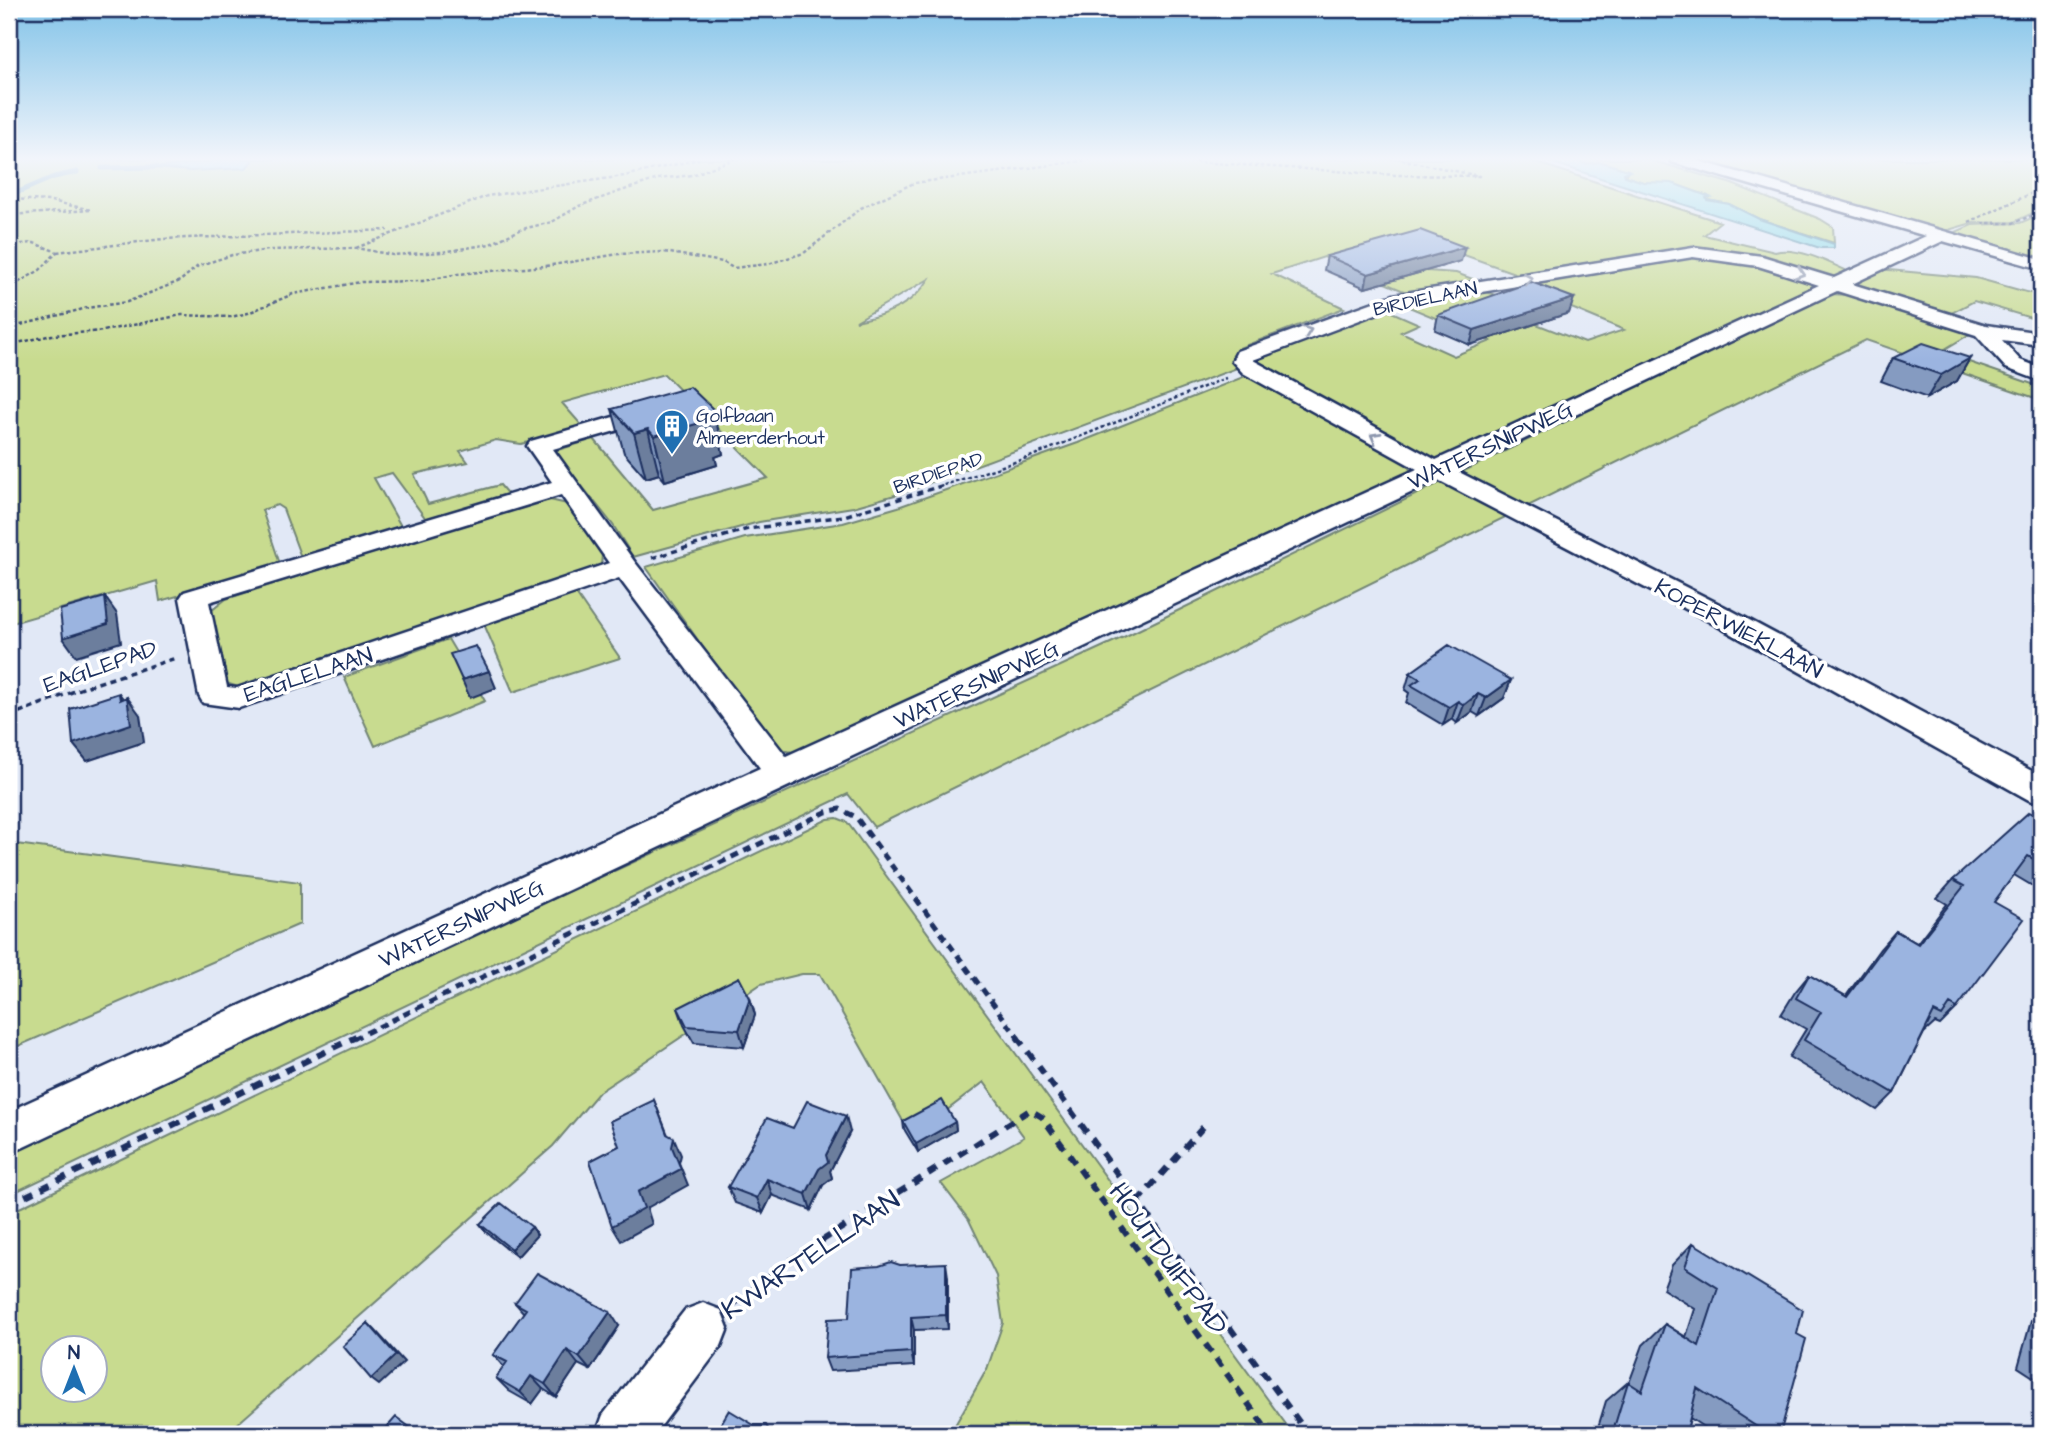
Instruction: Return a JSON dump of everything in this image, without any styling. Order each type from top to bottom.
[{"type":"street","points":[[1939,226],[2041,264]]},
{"type":"street","name":"WATERSNIPWEG","points":[[9,1133],[1953,230]]},
{"type":"street","name":"BIRDIELAAN","points":[[1250,369],[1242,360],[1244,355],[1393,301],[1693,252],[1762,261],[1835,284]]},
{"type":"street","points":[[1835,284],[1983,331],[2041,339]]},
{"type":"street","points":[[1983,331],[2013,364],[2041,375]]},
{"type":"street","points":[[1250,369],[1435,469]]},
{"type":"street","points":[[681,404],[539,446],[625,567],[782,774]]},
{"type":"street","name":"KOPERWIEKLAAN","points":[[1435,469],[1715,613],[2041,791]]},
{"type":"street","name":"EAGLELAAN","points":[[565,486],[194,598],[214,696],[239,698],[625,567]]},
{"type":"street","name":"KWARTELLAAN","points":[[622,1434],[703,1328]]},
{"type":"path","points":[[356,248],[404,226]]},
{"type":"path","points":[[9,328],[87,308],[127,302],[180,281],[198,265],[232,256],[269,250],[356,248],[393,256],[442,252],[490,244],[533,226]]},
{"type":"path","points":[[9,345],[52,335],[103,331],[182,315],[231,317],[248,313],[293,294],[360,282],[424,281],[458,274],[558,265],[619,254],[664,252],[723,262],[733,268],[768,264],[804,253],[838,226]]},
{"type":"path","points":[[1953,230],[1961,226]]},
{"type":"path","points":[[1953,230],[1984,226]]},
{"type":"path","points":[[9,245],[34,243],[57,252],[163,239],[393,230]]},
{"type":"path","points":[[9,288],[40,270],[57,252]]},
{"type":"path","name":"BIRDIEPAD","points":[[625,567],[748,529],[844,516],[894,502],[1027,457],[1250,369]]},
{"type":"path","name":"EAGLEPAD","points":[[9,716],[88,686],[203,649]]},
{"type":"path","points":[[9,1204],[826,812],[840,809],[850,811],[856,817],[1308,1434]]},
{"type":"path","name":"KWARTELLAAN","points":[[703,1328],[791,1260],[1030,1110]]},
{"type":"path","name":"HOUTDUIFPAD","points":[[1030,1110],[1042,1117],[1270,1434]]},
{"type":"path","points":[[1137,1202],[1204,1126]]},
{"type":"green space","points":[[9,226],[1715,226],[1704,235],[1775,252],[1801,253],[1845,270],[1845,273],[1836,277],[1825,278],[1729,252],[1682,248],[1517,274],[1425,241],[1375,250],[1427,271],[1456,273],[1478,281],[1406,292],[1324,257],[1272,274],[1344,308],[1239,348],[1232,357],[1237,368],[902,493],[853,507],[759,522],[633,557],[613,525],[554,451],[594,439],[653,510],[768,478],[664,374],[562,403],[584,428],[521,444],[496,440],[460,451],[468,462],[414,474],[428,504],[500,485],[511,498],[429,523],[392,473],[374,478],[402,528],[302,560],[283,509],[277,505],[262,510],[279,561],[265,571],[160,601],[157,581],[9,624]],"holes":[[[929,279],[907,302],[877,316],[856,321]]]},
{"type":"green space","points":[[1782,226],[1832,226],[1834,243]]},
{"type":"green space","points":[[1921,226],[1961,226],[1945,231]]},
{"type":"green space","points":[[1969,226],[2041,226],[2041,261],[1951,234]]},
{"type":"green space","points":[[1696,255],[1755,262],[1814,282],[1817,286],[1437,460],[1419,455],[1253,364],[1253,357],[1385,309],[1419,324],[1401,332],[1454,356],[1491,341],[1404,305],[1482,291],[1499,296],[1480,302],[1585,343],[1624,330],[1521,287]]},
{"type":"green space","points":[[1878,269],[1976,278],[2041,296],[2041,321],[1974,301],[1946,316],[1860,286],[1856,282]]},
{"type":"green space","points":[[1840,294],[1877,302],[1970,334],[1940,352],[2041,387],[2041,400],[1866,340],[874,827],[848,794],[9,1195],[9,1149],[1128,635],[1825,295]]},
{"type":"green space","points":[[1248,375],[1405,461],[1412,473],[822,746],[791,752],[774,747],[646,567],[745,538],[843,523],[898,507],[1078,443]]},
{"type":"green space","points":[[550,500],[567,504],[602,555],[601,565],[585,575],[241,688],[226,683],[211,611],[226,599],[524,505]]},
{"type":"green space","points":[[574,591],[620,658],[513,692],[484,624]]},
{"type":"green space","points":[[448,639],[485,701],[375,746],[344,677]]},
{"type":"green space","points":[[837,818],[847,822],[1293,1434],[950,1434],[987,1369],[1003,1323],[996,1276],[969,1220],[941,1183],[1024,1137],[984,1082],[912,1137],[820,974],[802,974],[761,984],[599,1092],[553,1146],[226,1434],[9,1434],[9,1213],[828,819]]},
{"type":"green space","points":[[9,843],[300,882],[300,924],[9,1050]]},
{"type":"water","points":[[1752,226],[1781,226],[1834,244],[1834,248],[1820,248]]},
{"type":"building","points":[[1420,230],[1465,247],[1368,274],[1327,256]]},
{"type":"building","points":[[1531,282],[1574,298],[1474,330],[1438,315]]},
{"type":"building","points":[[1923,343],[1970,358],[1941,375],[1893,358]]},
{"type":"building","points":[[690,387],[714,410],[701,414],[707,421],[654,436],[648,429],[634,433],[612,409]]},
{"type":"building","points":[[105,597],[108,624],[63,638],[60,610]]},
{"type":"building","points":[[1449,645],[1511,680],[1486,698],[1478,694],[1464,705],[1458,701],[1449,707],[1411,685],[1420,679],[1410,673]]},
{"type":"building","points":[[476,646],[489,671],[462,680],[450,654]]},
{"type":"building","points":[[119,693],[120,700],[127,697],[131,724],[73,744],[70,709]]},
{"type":"building","points":[[2029,812],[2041,818],[2041,863],[2028,856],[1994,902],[2024,919],[1957,1008],[1950,1004],[1942,1016],[1934,1012],[1894,1093],[1804,1040],[1821,1012],[1796,998],[1809,975],[1847,997],[1896,931],[1918,944],[1964,886],[1953,880]]},
{"type":"building","points":[[739,977],[750,998],[739,1030],[687,1026],[678,1008]]},
{"type":"building","points":[[654,1100],[667,1134],[674,1138],[672,1147],[681,1169],[638,1192],[644,1208],[612,1226],[590,1161],[619,1146],[610,1121]]},
{"type":"building","points":[[942,1100],[955,1122],[916,1144],[903,1121]]},
{"type":"building","points":[[807,1101],[846,1116],[826,1155],[828,1162],[819,1169],[806,1194],[767,1179],[757,1198],[728,1187],[767,1118],[793,1128]]},
{"type":"building","points":[[501,1203],[532,1227],[511,1249],[480,1224]]},
{"type":"building","points":[[1693,1243],[1803,1310],[1797,1334],[1806,1339],[1780,1434],[1768,1434],[1697,1388],[1686,1434],[1618,1434],[1613,1431],[1628,1382],[1642,1391],[1665,1324],[1699,1346],[1718,1288],[1685,1267]]},
{"type":"building","points":[[891,1262],[900,1265],[946,1263],[946,1315],[911,1317],[911,1352],[825,1358],[828,1319],[849,1318],[852,1268],[879,1266]]},
{"type":"building","points":[[537,1273],[610,1312],[579,1357],[567,1350],[545,1384],[531,1376],[520,1392],[496,1378],[507,1362],[493,1355],[526,1309],[515,1303]]},
{"type":"building","points":[[368,1323],[396,1355],[371,1379],[343,1346]]},
{"type":"building","points":[[729,1410],[754,1425],[766,1425],[771,1434],[715,1434]]},
{"type":"building","points":[[396,1417],[419,1434],[381,1434]]},
{"type":"place","name":"Golfbaan Almeerderhout","points":[[672,456]]}]
